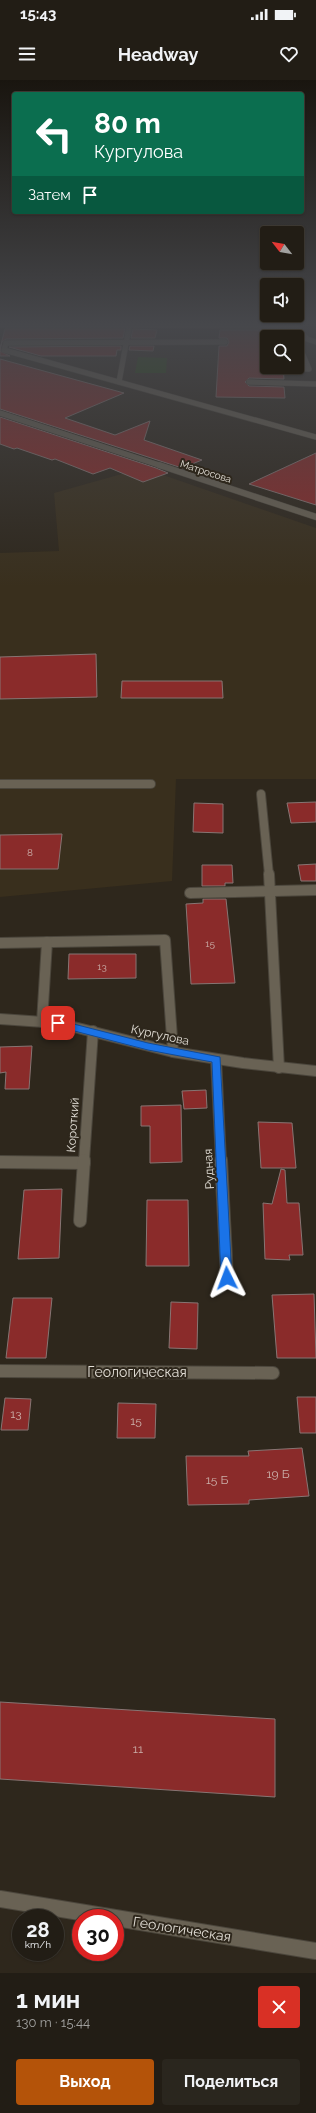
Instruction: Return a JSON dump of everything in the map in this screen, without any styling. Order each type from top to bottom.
[{"type":"street","points":[[219,410],[316,438]]},
{"type":"street","name":"Матросова","points":[[0,412],[316,517]]},
{"type":"street","points":[[0,784],[151,784]]},
{"type":"street","points":[[261,794],[271,890],[280,1068]]},
{"type":"street","points":[[190,893],[316,890]]},
{"type":"street","points":[[0,943],[165,940],[173,1052]]},
{"type":"street","points":[[42,1022],[47,942]]},
{"type":"street","name":"Кургулова","points":[[0,1019],[42,1022],[93,1031],[128,1042],[173,1052],[280,1068],[316,1071]]},
{"type":"street","name":"Короткий","points":[[80,1220],[93,1031]]},
{"type":"street","name":"Рудная","points":[[216,1059],[227,1278]]},
{"type":"street","points":[[0,1162],[84,1163]]},
{"type":"street","name":"Геологическая","points":[[0,1371],[274,1373]]},
{"type":"street","name":"Геологическая","points":[[0,1899],[316,1952]]},
{"type":"shaded area","points":[[143,468],[316,528],[316,779],[176,779],[172,881],[0,897],[0,553],[59,551],[54,493]]},
{"type":"building","points":[[4,410],[83,410],[65,418],[115,435],[150,421],[144,440],[202,460],[182,468]]},
{"type":"building","points":[[0,417],[168,473],[143,482],[110,468],[93,474],[55,459],[52,460],[17,448],[14,449],[0,444]]},
{"type":"building","points":[[316,453],[316,505],[249,484]]},
{"type":"building","points":[[96,654],[97,697],[0,699],[0,657]]},
{"type":"building","points":[[122,681],[222,681],[223,698],[121,698]]},
{"type":"building","points":[[316,802],[316,822],[291,823],[287,803]]},
{"type":"building","points":[[194,803],[223,804],[223,833],[193,832]]},
{"type":"building","points":[[62,834],[58,869],[0,869],[0,835]]},
{"type":"building","points":[[316,864],[316,881],[301,881],[298,865]]},
{"type":"building","points":[[202,865],[232,865],[233,883],[225,883],[225,886],[202,886]]},
{"type":"building","points":[[203,899],[226,899],[235,983],[191,984],[186,904],[203,903]]},
{"type":"building","points":[[69,954],[136,954],[136,978],[68,979]]},
{"type":"building","points":[[32,1046],[29,1089],[5,1089],[6,1072],[0,1073],[0,1047]]},
{"type":"building","points":[[206,1090],[207,1108],[184,1109],[182,1091]]},
{"type":"building","points":[[181,1105],[182,1162],[150,1163],[150,1126],[141,1126],[141,1106]]},
{"type":"building","points":[[258,1122],[292,1123],[296,1168],[261,1168]]},
{"type":"building","points":[[281,1169],[285,1170],[287,1203],[299,1203],[303,1255],[289,1255],[290,1260],[265,1259],[263,1203],[272,1204]]},
{"type":"building","points":[[62,1189],[59,1258],[18,1259],[24,1190]]},
{"type":"building","points":[[147,1200],[188,1200],[189,1266],[146,1266]]},
{"type":"building","points":[[314,1294],[316,1358],[277,1358],[272,1295]]},
{"type":"building","points":[[13,1298],[52,1298],[46,1358],[6,1358]]},
{"type":"building","points":[[171,1302],[198,1303],[197,1349],[169,1348]]},
{"type":"building","points":[[297,1397],[316,1397],[316,1433],[300,1433]]},
{"type":"building","points":[[5,1398],[31,1399],[28,1430],[1,1430]]},
{"type":"building","points":[[118,1403],[156,1404],[155,1438],[117,1438]]},
{"type":"building","points":[[302,1448],[309,1496],[249,1500],[249,1504],[188,1505],[186,1456],[249,1456],[248,1451]]},
{"type":"building","points":[[0,1702],[275,1719],[275,1797],[0,1779]]},
{"type":"route","points":[[58,1023],[93,1031],[148,1047],[216,1059],[227,1278]]}]
